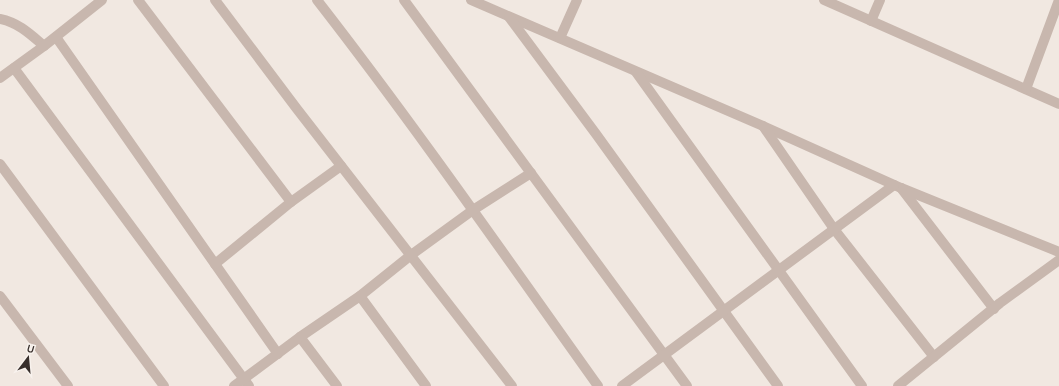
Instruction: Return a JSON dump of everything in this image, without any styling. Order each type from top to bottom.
[{"type":"street","points":[[0,78],[44,46],[102,0]]},
{"type":"street","points":[[138,0],[292,202]]},
{"type":"street","points":[[215,0],[297,110],[512,386]]},
{"type":"street","points":[[317,0],[359,54],[473,210],[598,386]]},
{"type":"street","points":[[404,0],[687,386]]},
{"type":"street","points":[[471,0],[763,126],[897,186],[1059,252]]},
{"type":"street","points":[[560,38],[576,0]]},
{"type":"street","points":[[824,0],[1059,104]]},
{"type":"street","points":[[871,21],[880,0]]},
{"type":"street","points":[[1026,89],[1059,0]]},
{"type":"street","points":[[508,16],[596,134],[778,386]]},
{"type":"street","points":[[0,19],[10,21],[28,31],[44,46]]},
{"type":"street","points":[[56,36],[278,354]]},
{"type":"street","points":[[14,68],[247,382]]},
{"type":"street","points":[[636,72],[862,386]]},
{"type":"street","points":[[763,126],[834,229],[934,357]]},
{"type":"street","points":[[0,164],[164,386]]},
{"type":"street","points":[[215,264],[292,202],[341,166]]},
{"type":"street","points":[[234,386],[247,382],[278,354],[360,296],[410,255],[473,210],[531,173]]},
{"type":"street","points":[[622,386],[834,229],[897,186]]},
{"type":"street","points":[[897,186],[994,309]]},
{"type":"street","points":[[898,386],[994,309],[1059,260]]},
{"type":"street","points":[[0,296],[68,386]]},
{"type":"street","points":[[360,296],[426,386]]},
{"type":"street","points":[[300,337],[337,386]]}]
